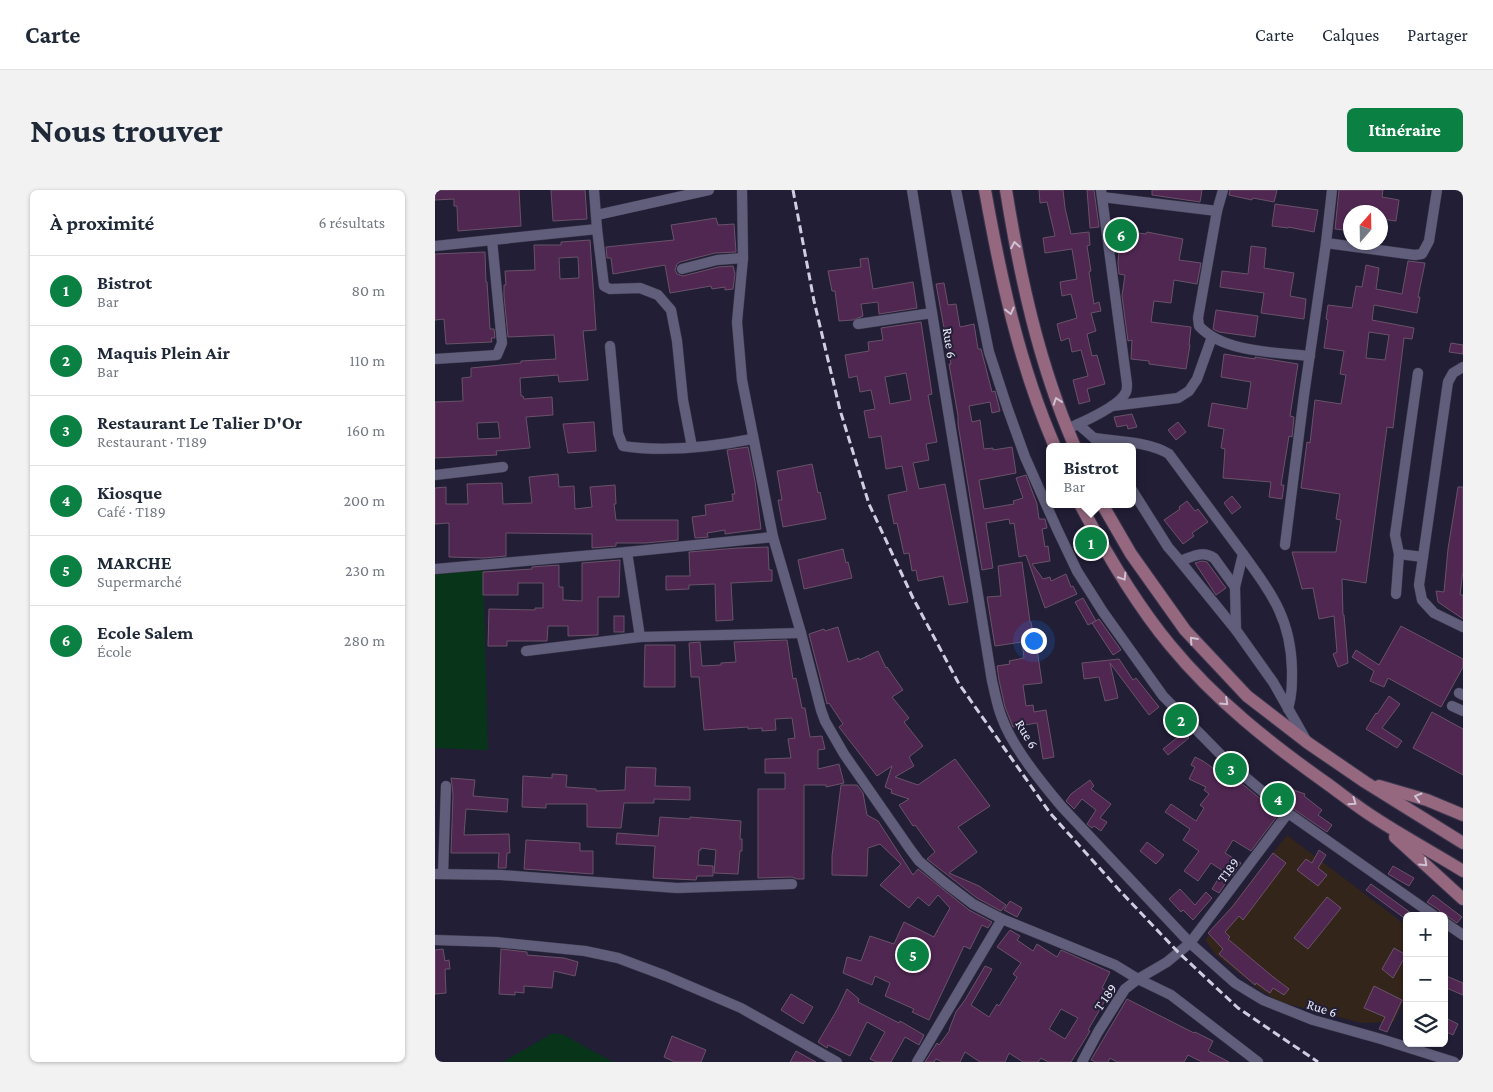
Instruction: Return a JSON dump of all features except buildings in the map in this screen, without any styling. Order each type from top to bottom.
[{"type":"main road","points":[[985,190],[1015,334],[1036,401],[1053,443]]},
{"type":"main road","points":[[1005,190],[1017,258],[1035,330],[1073,427],[1075,443]]},
{"type":"main road","points":[[1083,508],[1141,605],[1169,644],[1199,679],[1287,756],[1375,818],[1463,871]]},
{"type":"main road","points":[[1104,508],[1131,554],[1185,630],[1247,696],[1308,743],[1365,782],[1463,843]]},
{"type":"main road","points":[[1365,782],[1427,800],[1463,815]]},
{"type":"main road","points":[[1375,818],[1463,899]]},
{"type":"street","points":[[594,190],[604,286],[609,289],[640,288],[658,296],[671,310],[677,341],[683,400],[693,448]]},
{"type":"street","points":[[597,215],[709,190]]},
{"type":"street","points":[[742,190],[743,258],[738,302],[738,352],[752,439],[773,536],[821,710],[825,721],[844,754],[919,861],[973,904],[1002,919],[1115,965],[1171,995],[1258,1062]]},
{"type":"street","name":"Rue 6","points":[[912,190],[992,681],[1002,719],[1011,737],[1045,786],[1069,814],[1190,943],[1235,983],[1263,1000],[1313,1020],[1454,1062]]},
{"type":"street","points":[[956,190],[989,352],[1025,457],[1046,504]]},
{"type":"street","points":[[1223,190],[1217,212],[1198,318],[1199,326],[1212,338],[1229,344],[1310,356]]},
{"type":"street","points":[[1285,546],[1332,190]]},
{"type":"street","points":[[1326,243],[1415,255],[1422,254],[1429,241],[1437,190]]},
{"type":"street","points":[[1073,427],[1112,406],[1127,391],[1101,193],[1122,194],[1217,212]]},
{"type":"street","points":[[435,246],[597,229]]},
{"type":"street","points":[[435,359],[497,354],[500,350],[502,343],[491,240]]},
{"type":"street","points":[[682,269],[717,260],[743,258]]},
{"type":"street","points":[[858,324],[931,313]]},
{"type":"street","points":[[1112,406],[1178,398],[1189,391],[1197,379],[1212,338]]},
{"type":"street","points":[[609,346],[618,433],[623,446],[636,448],[693,448],[752,439]]},
{"type":"street","points":[[1463,367],[1453,373],[1448,382],[1419,585],[1422,600],[1434,613],[1463,627]]},
{"type":"street","points":[[1396,594],[1399,554],[1395,535],[1418,373]]},
{"type":"street","points":[[1073,427],[1100,443]]},
{"type":"street","points":[[1094,438],[1129,443]]},
{"type":"street","points":[[1136,444],[1162,449],[1169,454],[1269,590],[1285,621],[1291,651],[1292,694],[1289,709]]},
{"type":"street","points":[[435,475],[503,467]]},
{"type":"street","points":[[1136,496],[1169,547],[1236,630],[1273,682],[1308,743]]},
{"type":"street","points":[[1048,508],[1077,571],[1103,612],[1163,696],[1230,764],[1289,813],[1429,912]]},
{"type":"street","points":[[435,569],[627,552],[773,536]]},
{"type":"street","points":[[627,552],[640,637]]},
{"type":"street","points":[[1180,561],[1201,553],[1209,554],[1235,587]]},
{"type":"street","points":[[1236,630],[1235,587],[1243,554]]},
{"type":"street","points":[[1399,554],[1423,556]]},
{"type":"street","points":[[526,651],[640,637],[801,633]]},
{"type":"street","points":[[1452,706],[1463,711]]},
{"type":"street","points":[[446,786],[439,874],[501,876],[677,888],[791,884]]},
{"type":"street","name":"T189","points":[[1190,943],[1289,813]]},
{"type":"street","points":[[917,1062],[1002,919]]},
{"type":"street","points":[[1448,925],[1463,935]]},
{"type":"street","points":[[435,940],[496,942],[585,951],[618,958],[667,976],[741,1008],[837,1062]]},
{"type":"street","name":"T 189","points":[[1082,1062],[1125,989],[1167,962],[1190,943]]},
{"type":"shaded area","points":[[1287,835],[1403,923],[1403,1002],[1394,1022],[1361,1023],[1280,1002],[1256,987],[1216,955],[1205,940]]},
{"type":"green space","points":[[483,569],[488,750],[435,748],[435,575]]},
{"type":"green space","points":[[553,1033],[564,1035],[613,1062],[503,1062]]},
{"type":"railway","points":[[793,190],[814,301],[840,410],[869,504],[913,598],[959,684],[1050,813],[1121,892],[1178,952],[1238,1008],[1318,1062]]},
{"type":"place","name":"Ecole Salem","points":[[1121,235]]},
{"type":"place","name":"Bistrot","points":[[1091,543]]},
{"type":"place","name":"Maquis Plein Air","points":[[1181,720]]},
{"type":"place","name":"Restaurant Le Talier D'Or","points":[[1231,769]]},
{"type":"place","name":"Kiosque","points":[[1278,799]]},
{"type":"place","name":"MARCHE","points":[[913,955]]}]
